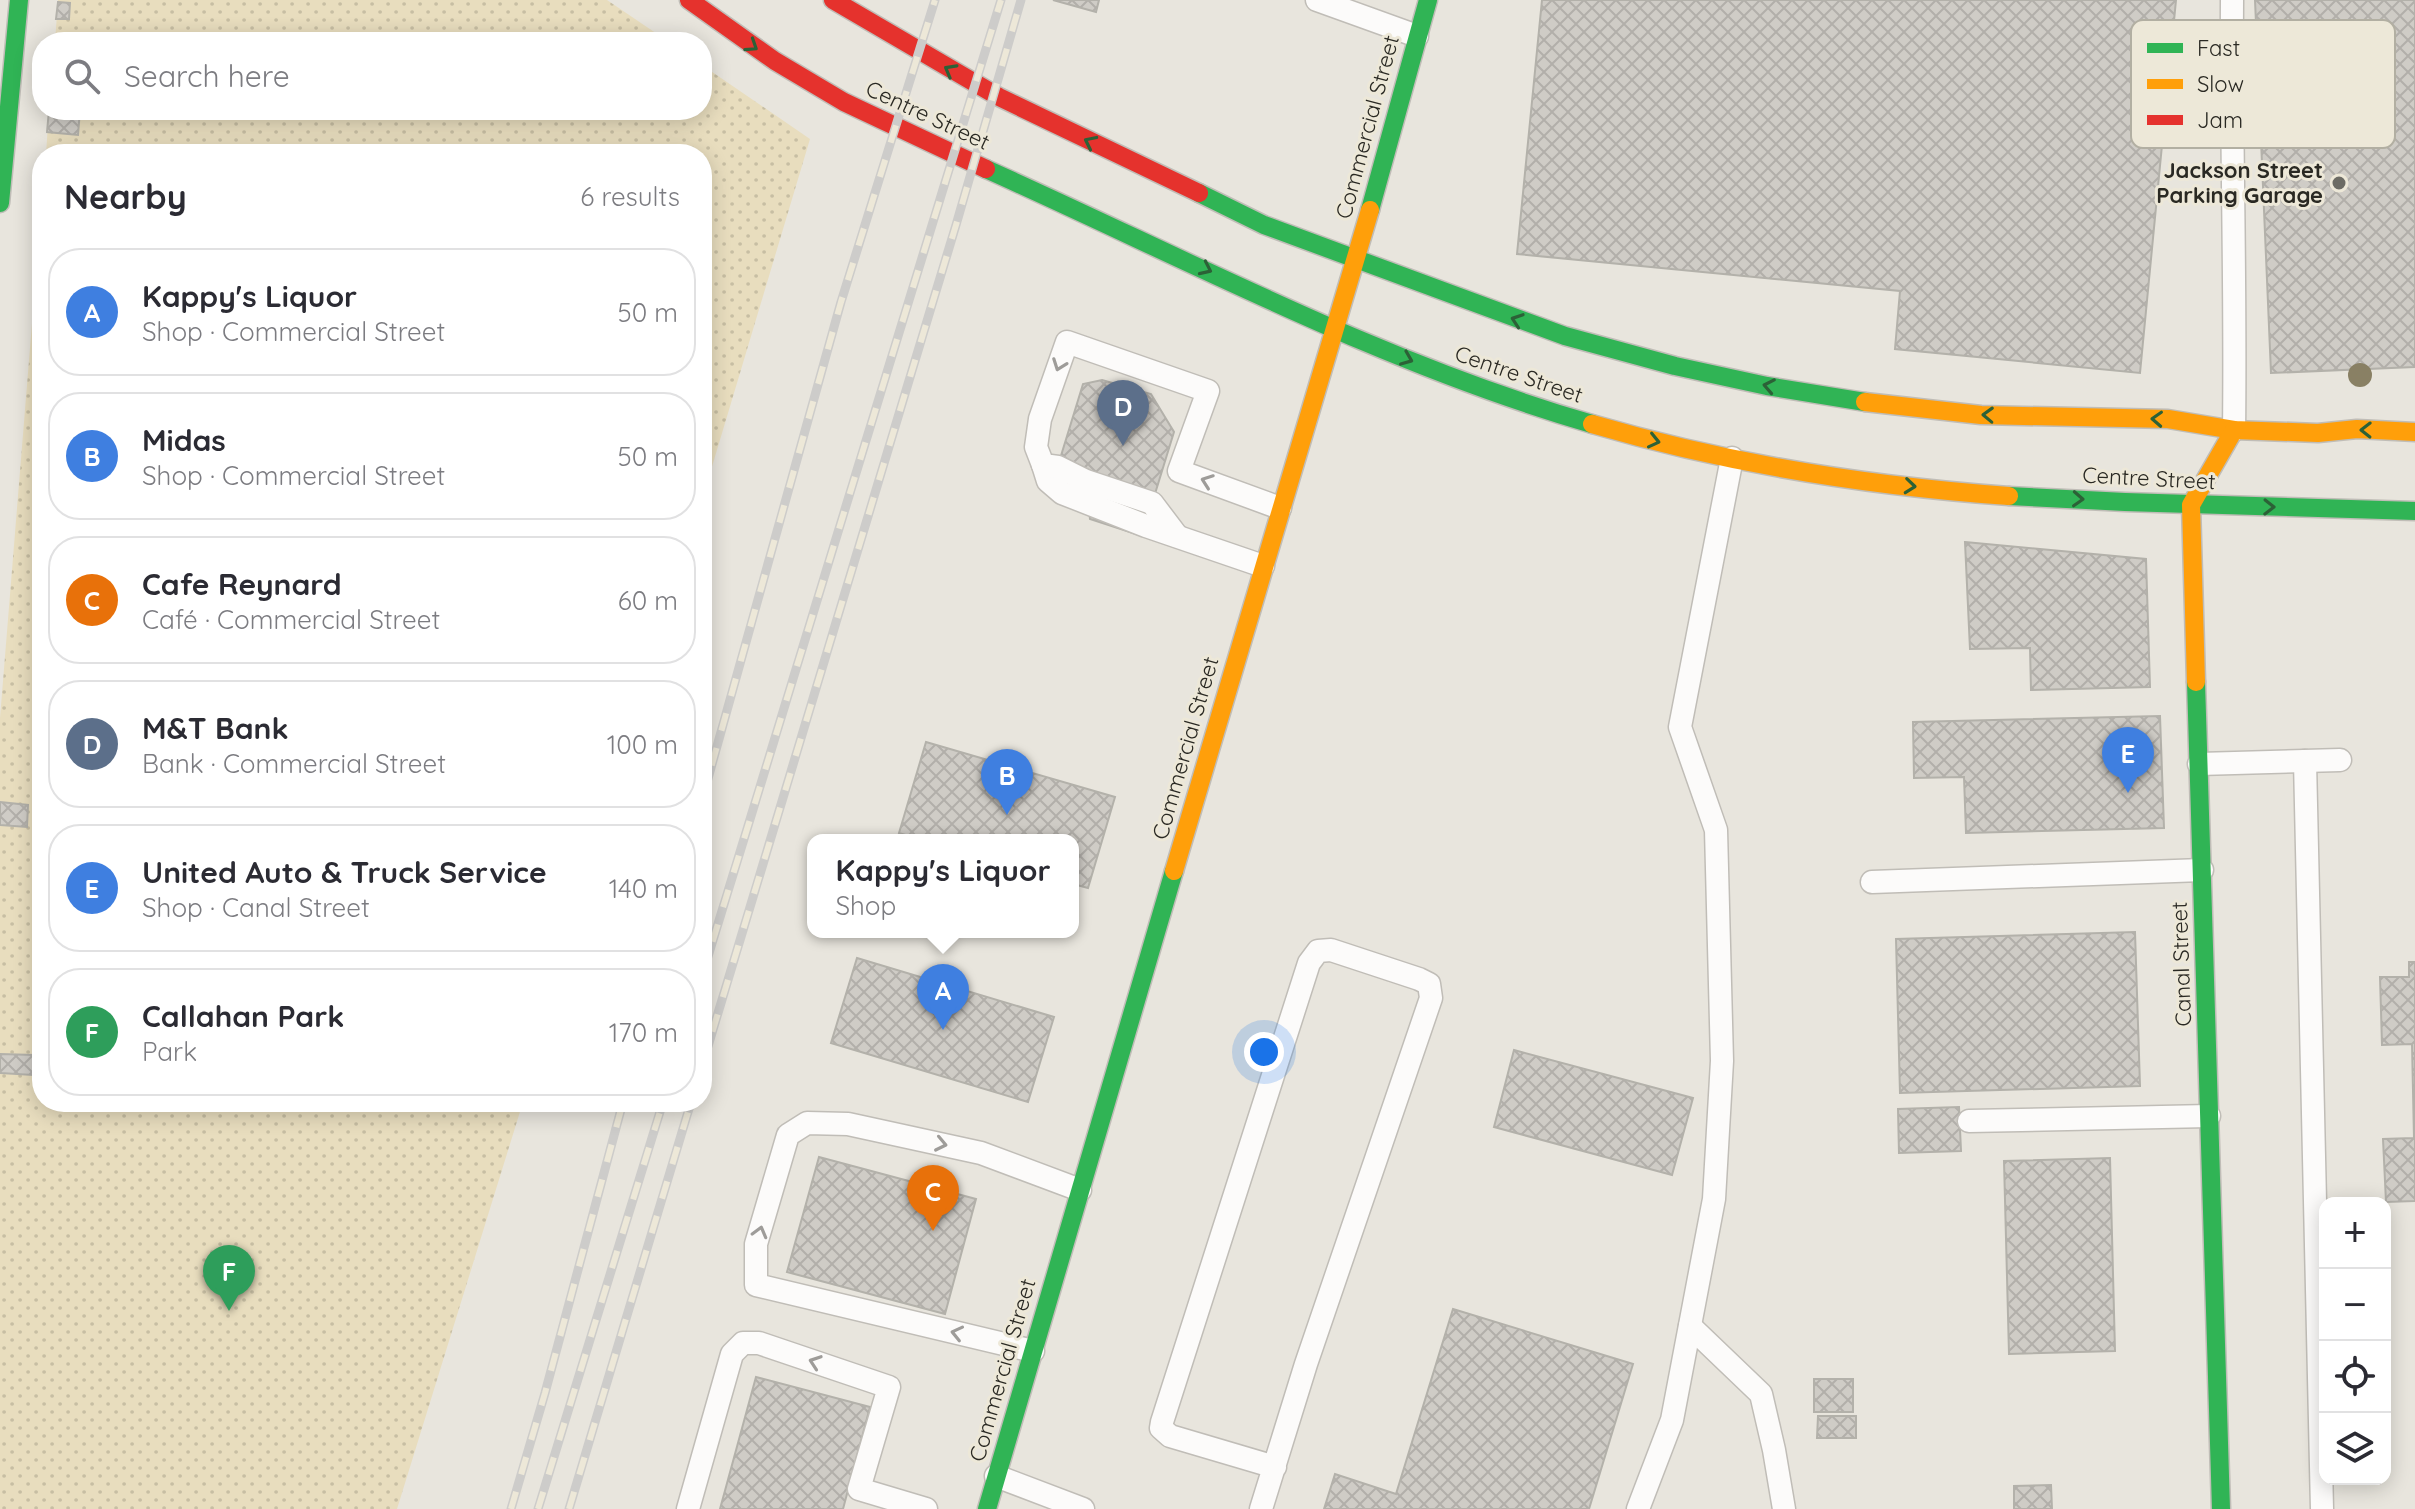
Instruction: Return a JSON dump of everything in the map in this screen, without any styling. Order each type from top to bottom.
[{"type":"main road","points":[[0,203],[19,0]]},
{"type":"main road","name":"Centre Street","points":[[689,0],[768,56],[869,116],[1335,330],[1477,388],[1549,412],[1651,441],[1835,478],[2000,495],[2191,505],[2415,511]]},
{"type":"main road","points":[[833,0],[1009,102],[1264,225],[1565,336],[1767,386],[1845,400],[1981,415],[2168,419],[2234,430],[2415,432]]},
{"type":"main road","name":"Commercial Street","points":[[987,1509],[1280,508],[1356,260],[1428,0]]},
{"type":"main road","points":[[2191,505],[2234,430]]},
{"type":"main road","name":"Canal Street","points":[[2191,505],[2221,1509]]},
{"type":"lane","points":[[2232,0],[2232,20]]},
{"type":"lane","points":[[1332,2],[1417,36]]},
{"type":"lane","points":[[2231,148],[2236,306],[2234,430]]},
{"type":"lane","points":[[1263,566],[1177,536],[1152,503],[1086,481],[1058,467],[1043,465],[1036,447],[1040,419],[1067,342],[1208,391],[1179,471],[1280,508]]},
{"type":"lane","points":[[1638,1509],[1672,1420],[1714,1199],[1722,1061],[1716,830],[1680,727],[1732,458]]},
{"type":"lane","points":[[2199,764],[2340,760]]},
{"type":"lane","points":[[2305,761],[2322,1509]]},
{"type":"lane","points":[[1872,882],[2202,870]]},
{"type":"lane","points":[[1261,1509],[1275,1467],[1306,1364],[1431,998],[1429,984],[1419,979],[1331,950],[1318,951],[1309,963],[1161,1428],[1170,1436],[1275,1467]]},
{"type":"lane","points":[[1969,1121],[2209,1116]]},
{"type":"lane","points":[[1033,1351],[756,1285],[756,1244],[772,1189],[788,1135],[807,1123],[848,1124],[981,1153],[1080,1190]]},
{"type":"lane","points":[[1690,1326],[1761,1394],[1784,1509]]},
{"type":"lane","points":[[688,1509],[732,1354],[743,1343],[759,1343],[889,1387],[859,1489],[926,1509]]},
{"type":"lane","points":[[996,1476],[1083,1509]]},
{"type":"shaded area","points":[[58,0],[607,0],[654,32],[56,32]]},
{"type":"shaded area","points":[[712,72],[810,139],[712,467],[712,144],[47,144],[48,120],[712,120]]},
{"type":"shaded area","points":[[32,323],[32,1112],[520,1112],[397,1509],[0,1509],[0,718]]},
{"type":"building","points":[[1053,0],[1099,0],[1096,12]]},
{"type":"building","points":[[1542,0],[2176,0],[2174,20],[2131,20],[2131,148],[2162,148],[2140,373],[1895,349],[1900,291],[1517,254]]},
{"type":"building","name":"Jackson Street Parking Garage","points":[[2255,0],[2415,0],[2415,367],[2271,373],[2261,148],[2395,148],[2395,20],[2256,20]]},
{"type":"building","points":[[58,2],[70,3],[69,19],[56,19]]},
{"type":"building","points":[[48,120],[79,120],[78,135],[47,132]]},
{"type":"building","points":[[1102,380],[1151,394],[1174,432],[1142,536],[1090,519],[1084,469],[1060,459],[1083,384]]},
{"type":"building","points":[[1965,542],[2146,559],[2150,687],[2031,690],[2030,648],[1970,649]]},
{"type":"building","points":[[2160,716],[2164,828],[1966,833],[1964,777],[1914,778],[1913,722]]},
{"type":"building","points":[[926,742],[1115,797],[1088,888],[1079,886],[1079,834],[899,833]]},
{"type":"building","points":[[0,802],[28,805],[27,827],[0,825]]},
{"type":"building","points":[[2135,932],[2140,1086],[1900,1093],[1896,939]]},
{"type":"building","points":[[857,958],[1054,1017],[1028,1102],[831,1043]]},
{"type":"building","points":[[2409,962],[2415,962],[2415,1201],[2391,1202],[2391,1197],[2386,1197],[2383,1139],[2414,1138],[2412,1044],[2382,1045],[2380,977],[2409,977]]},
{"type":"building","points":[[1514,1050],[1693,1098],[1672,1175],[1494,1127]]},
{"type":"building","points":[[0,1054],[32,1055],[32,1075],[0,1073]]},
{"type":"building","points":[[1959,1107],[1961,1151],[1899,1153],[1898,1109]]},
{"type":"building","points":[[819,1157],[976,1199],[945,1314],[787,1272]]},
{"type":"building","points":[[2110,1158],[2115,1351],[2009,1354],[2004,1161]]},
{"type":"building","points":[[1453,1309],[1633,1364],[1589,1509],[1324,1509],[1335,1474],[1396,1494]]},
{"type":"building","points":[[756,1377],[870,1407],[843,1509],[720,1509]]},
{"type":"building","points":[[1814,1379],[1853,1379],[1853,1412],[1814,1412]]},
{"type":"building","points":[[1818,1416],[1856,1416],[1856,1438],[1817,1438]]},
{"type":"building","points":[[2051,1485],[2052,1509],[2014,1509],[2014,1486]]},
{"type":"railway","points":[[712,764],[841,302],[935,0]]},
{"type":"railway","points":[[712,943],[1001,0]]},
{"type":"railway","points":[[712,1033],[1021,0]]},
{"type":"railway","points":[[511,1509],[620,1112]]},
{"type":"railway","points":[[538,1509],[660,1112]]},
{"type":"railway","points":[[569,1509],[688,1112]]},
{"type":"traffic: fast","points":[[0,203],[19,0]]},
{"type":"traffic: fast","points":[[1370,210],[1428,0]]},
{"type":"traffic: fast","points":[[986,169],[1360,340],[1436,371],[1592,424]]},
{"type":"traffic: fast","points":[[1199,193],[1264,225],[1565,336],[1675,366],[1767,386],[1865,402]]},
{"type":"traffic: fast","points":[[2009,496],[2415,511]]},
{"type":"traffic: fast","points":[[2196,682],[2221,1509]]},
{"type":"traffic: fast","points":[[987,1509],[1174,871]]},
{"type":"traffic: slow","points":[[1174,871],[1370,210]]},
{"type":"traffic: slow","points":[[1865,402],[1981,415],[2168,419],[2234,430],[2415,432]]},
{"type":"traffic: slow","points":[[1592,424],[1695,451],[1799,471],[1904,486],[2009,496]]},
{"type":"traffic: slow","points":[[2196,682],[2191,505],[2234,430]]},
{"type":"traffic: jam","points":[[689,0],[775,61],[844,102],[986,169]]},
{"type":"traffic: jam","points":[[833,0],[999,97],[1199,193]]},
{"type":"place","name":"Jackson Street Parking Garage","points":[[2339,183]]},
{"type":"place","name":"M&T Bank","points":[[1123,446]]},
{"type":"place","name":"United Auto & Truck Service","points":[[2128,793]]},
{"type":"place","name":"Midas","points":[[1007,815]]},
{"type":"place","name":"Kappy's Liquor","points":[[943,1030]]},
{"type":"place","name":"Cafe Reynard","points":[[933,1231]]},
{"type":"place","name":"Callahan Park","points":[[229,1311]]}]
